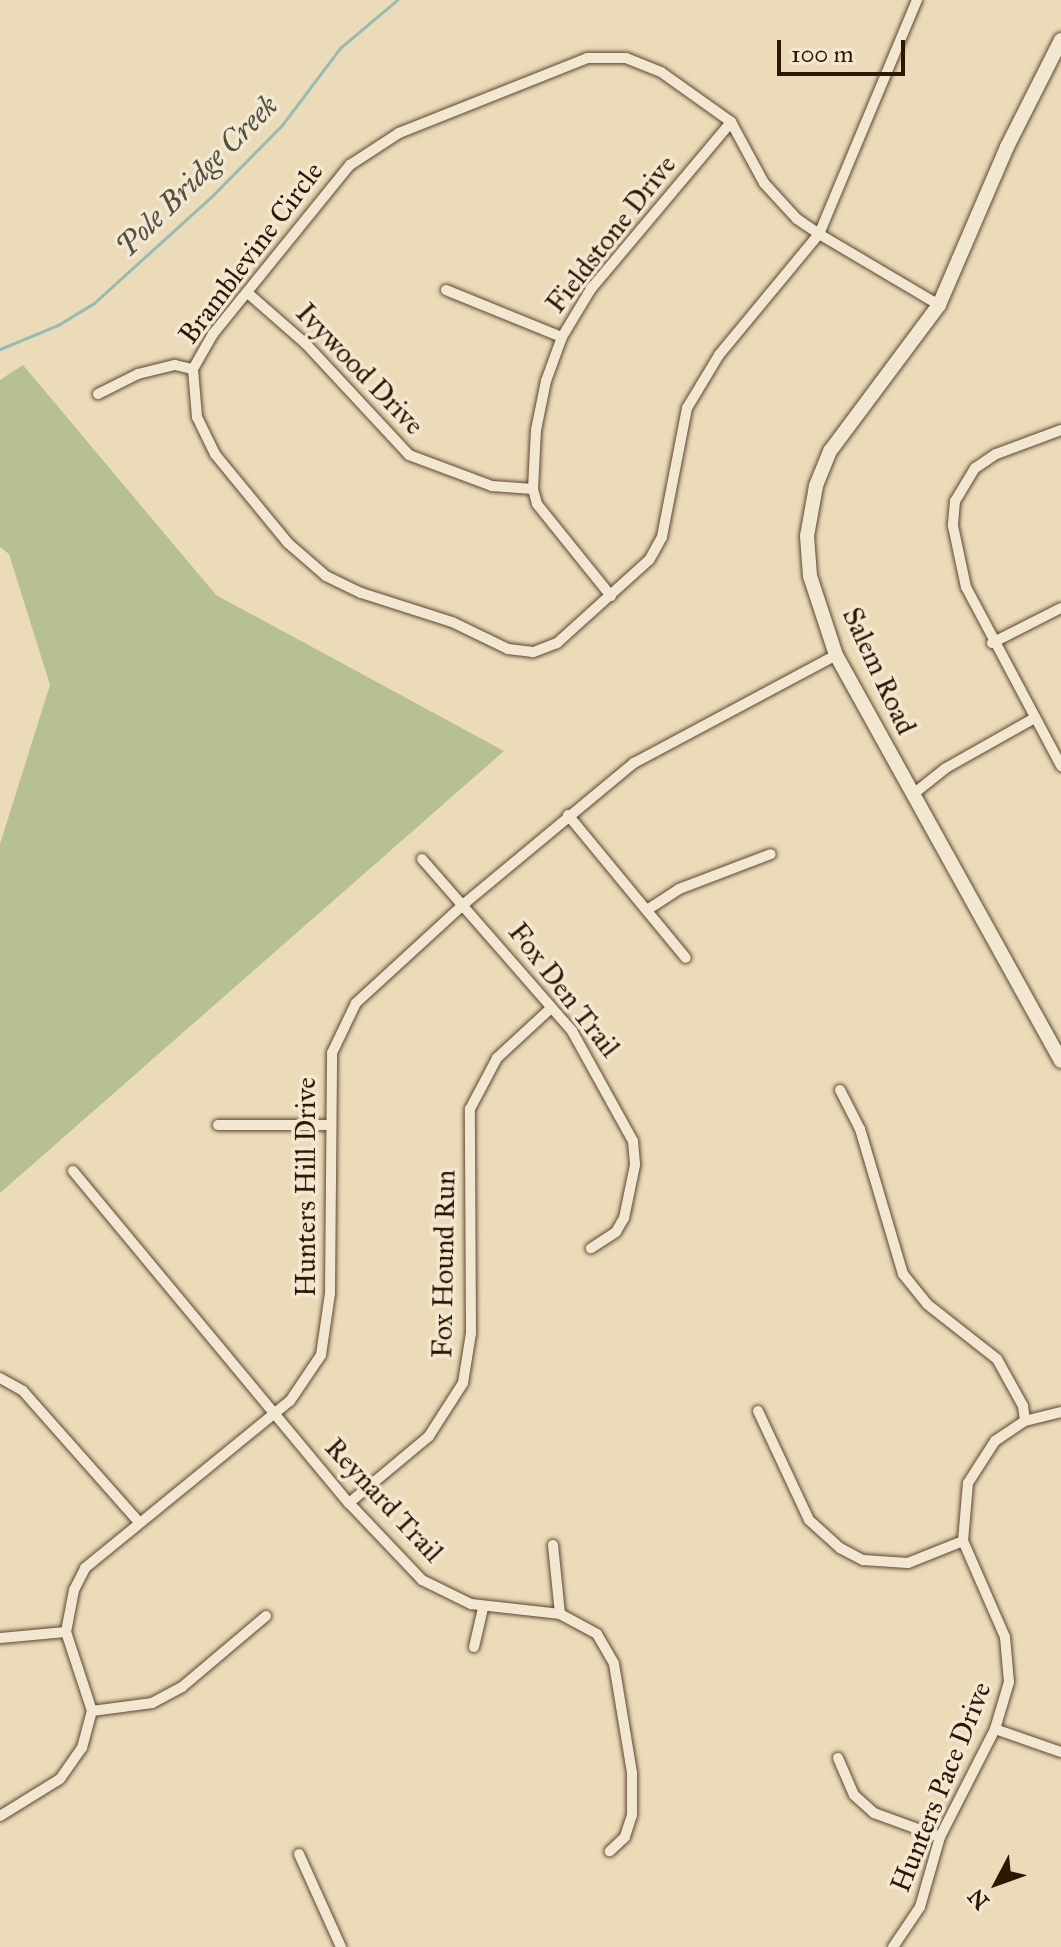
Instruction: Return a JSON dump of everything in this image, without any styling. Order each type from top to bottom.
[{"type":"street","name":"Bramblevine Circle","points":[[917,0],[819,234],[698,383],[678,440],[662,537],[649,560],[557,643],[520,651],[337,582],[296,552],[206,440],[197,417],[193,369],[213,334],[250,295],[332,183],[359,156],[399,133],[575,61],[613,57],[650,66],[731,122],[779,203],[819,234],[939,305]]},
{"type":"street","name":"Salem Road","points":[[1061,40],[1007,147],[939,305],[843,429],[816,486],[808,562],[836,655],[1061,1061]]},
{"type":"street","name":"Fieldstone Drive","points":[[611,596],[554,531],[533,489],[536,430],[562,337],[591,289],[731,122]]},
{"type":"street","points":[[446,290],[562,337]]},
{"type":"street","name":"Ivywood Drive","points":[[250,295],[306,344],[409,455],[492,486],[533,489]]},
{"type":"street","points":[[98,394],[151,371],[175,365],[193,369]]},
{"type":"street","points":[[1061,430],[985,460],[966,478],[955,501],[953,526],[966,587],[992,643],[1061,766]]},
{"type":"street","points":[[992,643],[1061,608]]},
{"type":"street","name":"Hunters Hill Drive","points":[[92,1711],[66,1632],[74,1590],[85,1568],[137,1520],[209,1470],[274,1414],[311,1376],[326,1336],[333,1168],[328,1125],[332,1053],[349,1013],[373,983],[568,815],[634,763],[836,655]]},
{"type":"street","points":[[912,795],[946,768],[1033,719]]},
{"type":"street","points":[[568,815],[686,958]]},
{"type":"street","points":[[647,910],[679,889],[771,854]]},
{"type":"street","name":"Fox Den Trail","points":[[422,859],[551,1008],[595,1066],[633,1141],[635,1165],[624,1218],[616,1232],[591,1248]]},
{"type":"street","name":"Fox Hound Run","points":[[349,1503],[429,1436],[458,1395],[471,1333],[470,1109],[497,1058],[551,1008]]},
{"type":"street","points":[[840,1090],[860,1129],[903,1274],[927,1304],[997,1359],[1023,1406],[1025,1421]]},
{"type":"street","points":[[218,1125],[328,1125]]},
{"type":"street","name":"Reynard Trail","points":[[73,1171],[349,1503],[422,1580],[483,1608],[560,1614],[597,1634],[614,1664],[632,1773],[632,1815],[625,1837],[610,1851]]},
{"type":"street","points":[[0,1378],[23,1391],[137,1520]]},
{"type":"street","points":[[758,1411],[809,1520],[840,1548],[863,1560],[908,1563],[963,1541]]},
{"type":"street","name":"Hunters Pace Drive","points":[[893,1947],[920,1907],[940,1837],[995,1729],[1011,1656],[963,1541],[968,1483],[995,1441],[1025,1421],[1061,1412]]},
{"type":"street","points":[[553,1545],[560,1614]]},
{"type":"street","points":[[474,1647],[483,1608]]},
{"type":"street","points":[[0,1816],[69,1770],[82,1748],[92,1711],[152,1703],[182,1687],[266,1616]]},
{"type":"street","points":[[0,1638],[66,1632]]},
{"type":"street","points":[[995,1729],[1061,1752]]},
{"type":"street","points":[[838,1758],[854,1795],[874,1813],[940,1837]]},
{"type":"street","points":[[299,1854],[341,1947]]},
{"type":"green space","points":[[23,365],[216,595],[504,751],[0,1193],[0,844],[50,685],[9,554],[0,547],[0,380]]},
{"type":"waterway","name":"Pole Bridge Creek","points":[[0,349],[58,325],[94,303],[211,197],[282,125],[340,48],[397,0]]}]
